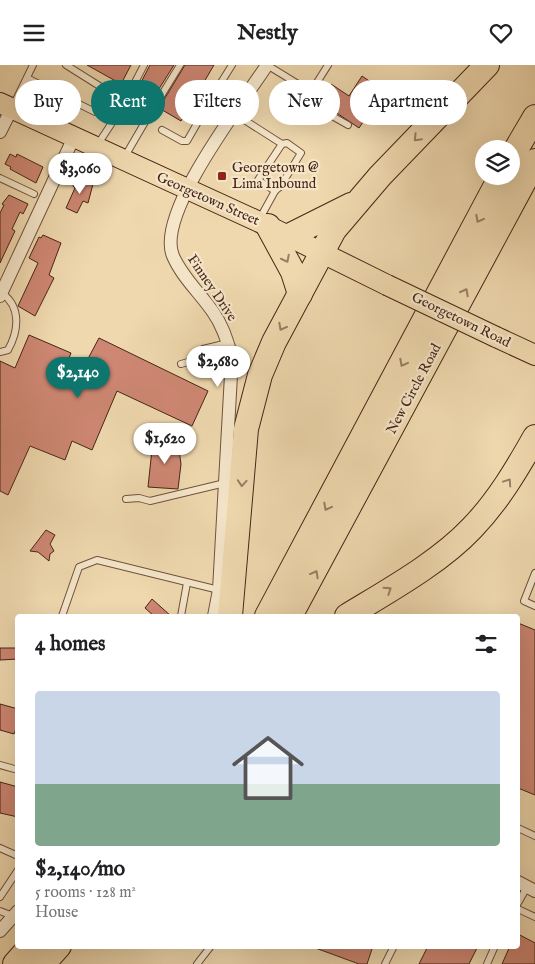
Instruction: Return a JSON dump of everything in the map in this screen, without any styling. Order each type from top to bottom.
[{"type":"highway","points":[[230,614],[244,454],[252,405],[274,342],[334,230],[355,203],[487,65]]},
{"type":"highway","points":[[520,143],[535,117]]},
{"type":"highway","name":"New Circle Road","points":[[291,614],[535,161]]},
{"type":"highway","name":"New Circle Road","points":[[268,614],[496,185]]},
{"type":"highway","points":[[300,294],[292,272],[271,228],[355,203]]},
{"type":"highway","points":[[350,614],[436,557],[472,528],[498,497],[535,437]]},
{"type":"highway","points":[[15,964],[28,949]]},
{"type":"highway","points":[[43,964],[56,949]]},
{"type":"main road","name":"Georgetown Street","points":[[6,105],[271,228],[387,285]]},
{"type":"main road","name":"Georgetown Road","points":[[387,285],[535,355]]},
{"type":"street","name":"Finney Drive","points":[[257,80],[267,65]]},
{"type":"street","points":[[0,131],[6,105]]},
{"type":"street","name":"Finney Drive","points":[[214,614],[219,590],[232,374],[228,343],[221,325],[178,266],[170,245],[173,220],[185,189],[228,125]]},
{"type":"street","points":[[1,294],[74,137]]},
{"type":"street","points":[[0,931],[15,914]]},
{"type":"lane","points":[[6,105],[27,78],[34,65]]},
{"type":"lane","points":[[27,78],[95,112],[100,111],[110,95],[107,90],[66,65]]},
{"type":"lane","points":[[136,80],[144,65]]},
{"type":"lane","points":[[165,89],[180,65]]},
{"type":"lane","points":[[223,80],[232,65]]},
{"type":"lane","points":[[267,65],[291,80]]},
{"type":"lane","points":[[319,80],[328,65]]},
{"type":"lane","points":[[340,120],[348,125]]},
{"type":"lane","points":[[62,163],[93,178],[101,174],[110,154],[117,125]]},
{"type":"lane","points":[[110,154],[142,125]]},
{"type":"lane","points":[[162,130],[182,141],[187,141],[196,125]]},
{"type":"lane","points":[[252,125],[282,144],[287,143],[301,153],[291,166],[280,187],[275,191],[271,228]]},
{"type":"lane","points":[[275,191],[258,180],[278,155],[282,144]]},
{"type":"lane","points":[[0,178],[34,194]]},
{"type":"lane","points":[[0,352],[8,350],[16,337],[16,318],[12,300],[1,294]]},
{"type":"lane","points":[[181,363],[188,362],[203,349],[228,343]]},
{"type":"lane","points":[[126,499],[139,498],[150,501],[226,483]]},
{"type":"lane","points":[[63,614],[79,567],[97,560],[219,590]]},
{"type":"lane","points":[[535,573],[524,601],[535,606]]},
{"type":"lane","points":[[181,614],[188,583]]},
{"type":"lane","points":[[0,765],[15,769]]},
{"type":"lane","points":[[520,829],[535,836]]},
{"type":"lane","points":[[0,848],[15,855]]},
{"type":"lane","points":[[0,897],[15,874]]},
{"type":"lane","points":[[520,899],[527,887]]},
{"type":"lane","points":[[520,910],[535,917]]},
{"type":"lane","points":[[0,911],[15,914]]},
{"type":"lane","points":[[197,964],[210,949]]},
{"type":"lane","points":[[385,964],[392,949]]},
{"type":"lane","points":[[487,964],[494,949]]},
{"type":"building","points":[[87,65],[131,65],[123,80],[114,80]]},
{"type":"building","points":[[150,65],[174,65],[165,80],[142,80]]},
{"type":"building","points":[[185,65],[214,65],[205,80],[176,80]]},
{"type":"building","points":[[362,76],[368,80],[359,80]]},
{"type":"building","points":[[175,82],[175,117],[165,112],[165,98]]},
{"type":"building","points":[[340,90],[349,96],[350,94],[350,122],[340,115]]},
{"type":"building","points":[[10,154],[16,157],[17,154],[43,167],[36,183],[10,169],[11,167],[5,164]]},
{"type":"building","points":[[77,177],[93,184],[88,203],[83,201],[77,213],[66,208],[75,188],[73,186]]},
{"type":"building","points":[[9,195],[28,204],[23,214],[20,212],[12,229],[15,231],[0,263],[0,213],[4,205],[2,204]]},
{"type":"building","points":[[43,235],[61,243],[49,275],[54,278],[35,316],[18,306],[38,263],[29,258],[39,237],[41,238]]},
{"type":"building","points":[[29,335],[71,353],[67,363],[82,370],[99,338],[208,391],[192,426],[117,391],[92,450],[72,441],[65,460],[30,446],[8,495],[0,491],[0,361],[15,368]]},
{"type":"building","points":[[153,440],[178,443],[181,464],[178,489],[148,487]]},
{"type":"building","points":[[46,530],[55,535],[50,544],[54,551],[50,554],[49,561],[38,552],[30,551]]},
{"type":"building","points":[[152,599],[169,614],[152,614],[145,608]]},
{"type":"building","points":[[520,624],[535,630],[535,795],[520,789]]},
{"type":"building","points":[[0,648],[15,648],[15,659],[0,660]]},
{"type":"building","points":[[0,704],[15,708],[14,734],[0,730]]},
{"type":"building","points":[[0,782],[15,786],[15,816],[0,813]]},
{"type":"building","points":[[520,935],[535,943],[535,964],[502,964],[509,949],[520,949]]},
{"type":"building","points":[[318,949],[372,949],[367,964],[359,964]]},
{"type":"building","points":[[426,949],[476,949],[469,964],[419,964]]},
{"type":"place","name":"Georgetown @ Lima Inbound","points":[[222,176]]}]
